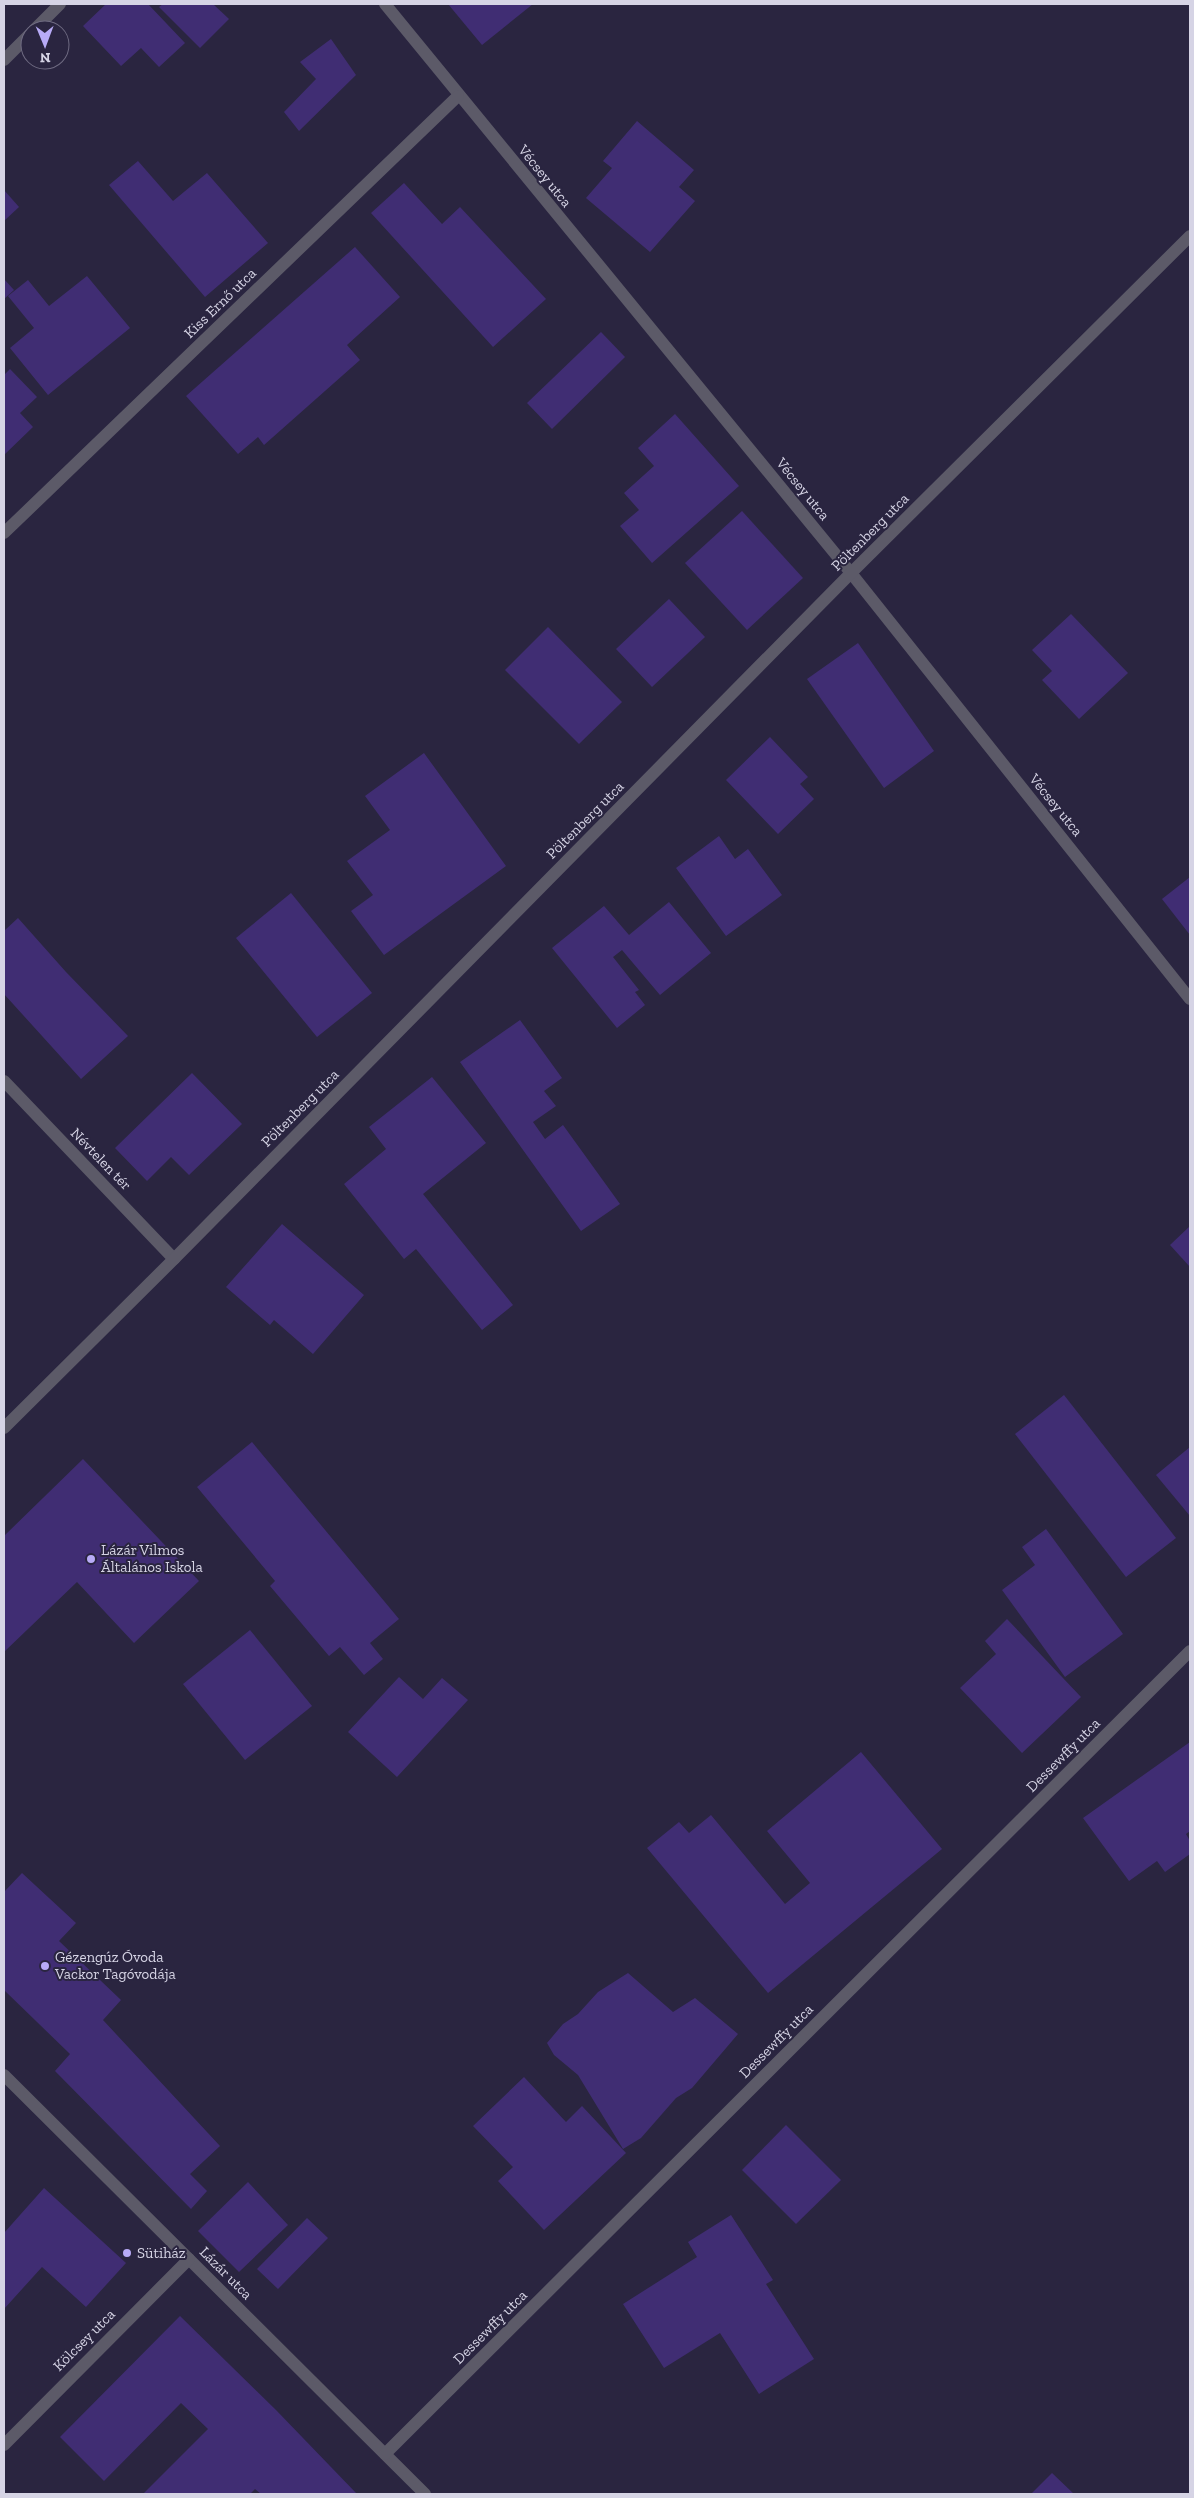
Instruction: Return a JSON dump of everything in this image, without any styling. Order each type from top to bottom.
[{"type":"street","points":[[44,20],[60,4]]},
{"type":"street","name":"Vécsey utca","points":[[385,4],[458,96],[851,572],[1190,999]]},
{"type":"street","points":[[4,60],[20,44]]},
{"type":"street","name":"Kiss Ernő utca","points":[[4,533],[458,96]]},
{"type":"street","name":"Pöltenberg utca","points":[[4,1428],[174,1259],[851,572],[1190,236]]},
{"type":"street","name":"Névtelen tér","points":[[4,1081],[174,1259]]},
{"type":"street","name":"Dessewffy utca","points":[[385,2454],[1190,1651]]},
{"type":"street","name":"Lázár utca","points":[[4,2075],[425,2494]]},
{"type":"street","name":"Kölcsey utca","points":[[4,2445],[189,2259]]},
{"type":"building","points":[[106,4],[148,4],[185,43],[159,67],[141,48],[121,66],[83,26]]},
{"type":"building","points":[[163,4],[213,4],[229,19],[200,48],[159,7]]},
{"type":"building","points":[[448,4],[533,4],[482,45]]},
{"type":"building","points":[[331,39],[356,75],[299,131],[284,112],[316,79],[300,62]]},
{"type":"building","points":[[637,121],[694,170],[679,187],[695,201],[650,252],[586,198],[612,168],[603,161]]},
{"type":"building","points":[[138,161],[173,201],[207,173],[268,243],[205,297],[109,185]]},
{"type":"building","points":[[404,183],[442,224],[460,207],[546,299],[493,347],[371,213]]},
{"type":"building","points":[[4,190],[19,207],[4,221]]},
{"type":"building","points":[[355,247],[400,297],[347,345],[360,360],[264,445],[258,437],[238,454],[186,396]]},
{"type":"building","points":[[87,276],[130,328],[48,395],[10,348],[34,328],[8,296],[28,280],[49,306]]},
{"type":"building","points":[[4,279],[14,290],[4,299]]},
{"type":"building","points":[[601,332],[625,357],[552,429],[527,403]]},
{"type":"building","points":[[10,369],[37,397],[20,413],[33,427],[4,455],[4,375]]},
{"type":"building","points":[[675,414],[739,486],[652,563],[620,526],[639,510],[624,493],[654,466],[638,448]]},
{"type":"building","points":[[742,511],[803,578],[747,630],[685,563]]},
{"type":"building","points":[[669,599],[705,637],[652,687],[616,649]]},
{"type":"building","points":[[1071,614],[1128,673],[1079,719],[1042,680],[1052,671],[1032,650]]},
{"type":"building","points":[[548,627],[622,702],[579,744],[505,670]]},
{"type":"building","points":[[858,643],[934,751],[884,788],[807,679]]},
{"type":"building","points":[[770,737],[808,777],[800,784],[814,799],[778,834],[726,780]]},
{"type":"building","points":[[424,753],[506,866],[384,955],[351,911],[373,895],[347,861],[390,830],[365,796]]},
{"type":"building","points":[[719,836],[735,859],[748,849],[782,895],[726,936],[676,868]]},
{"type":"building","points":[[1190,877],[1190,935],[1162,899]]},
{"type":"building","points":[[291,893],[372,993],[317,1037],[236,938]]},
{"type":"building","points":[[669,902],[711,953],[660,995],[622,950],[613,957],[639,990],[635,992],[645,1005],[617,1028],[552,948],[604,906],[629,935]]},
{"type":"building","points":[[18,918],[66,972],[128,1036],[81,1079],[4,994],[4,931]]},
{"type":"building","points":[[520,1020],[562,1078],[544,1091],[556,1106],[533,1122],[545,1139],[563,1125],[620,1204],[581,1231],[460,1062]]},
{"type":"building","points":[[192,1073],[242,1124],[189,1175],[171,1157],[147,1181],[115,1148]]},
{"type":"building","points":[[432,1077],[486,1143],[423,1194],[513,1305],[482,1330],[416,1249],[404,1259],[344,1184],[386,1149],[369,1127]]},
{"type":"building","points":[[282,1224],[364,1295],[313,1354],[274,1320],[270,1325],[226,1287]]},
{"type":"building","points":[[1190,1226],[1190,1267],[1170,1245]]},
{"type":"building","points":[[1064,1395],[1176,1538],[1126,1577],[1015,1434]]},
{"type":"building","points":[[252,1442],[399,1619],[370,1643],[383,1659],[364,1675],[340,1647],[329,1656],[270,1586],[275,1581],[197,1487]]},
{"type":"building","points":[[1190,1447],[1190,1516],[1156,1475]]},
{"type":"building","name":"Lázár Vilmos Általános Iskola","points":[[83,1459],[199,1581],[134,1643],[77,1582],[4,1652],[4,1536]]},
{"type":"building","points":[[1046,1529],[1123,1634],[1065,1677],[1002,1590],[1035,1565],[1022,1547]]},
{"type":"building","points":[[1007,1619],[1081,1697],[1022,1753],[960,1688],[996,1654],[985,1641]]},
{"type":"building","points":[[250,1630],[312,1706],[245,1760],[183,1684]]},
{"type":"building","points":[[399,1677],[423,1699],[442,1678],[468,1700],[397,1777],[348,1732]]},
{"type":"building","points":[[1190,1742],[1190,1831],[1186,1834],[1190,1841],[1190,1854],[1165,1872],[1157,1861],[1129,1881],[1083,1818]]},
{"type":"building","points":[[861,1752],[942,1849],[768,1993],[647,1848],[679,1822],[689,1833],[711,1815],[785,1904],[810,1883],[767,1831]]},
{"type":"building","points":[[22,1873],[76,1923],[59,1941],[121,2000],[103,2020],[220,2146],[190,2174],[207,2191],[191,2209],[55,2071],[70,2054],[4,1990],[4,1892]]},
{"type":"building","points":[[628,1973],[673,2012],[695,1998],[738,2034],[692,2088],[676,2098],[641,2138],[623,2149],[578,2075],[554,2055],[547,2043],[563,2024],[578,2014],[598,1992]]},
{"type":"building","points":[[524,2077],[566,2122],[582,2106],[626,2153],[544,2230],[498,2181],[513,2167],[473,2126]]},
{"type":"building","points":[[786,2125],[841,2180],[796,2224],[742,2170]]},
{"type":"building","points":[[248,2182],[288,2225],[239,2272],[198,2231]]},
{"type":"building","points":[[44,2188],[126,2263],[86,2307],[42,2267],[4,2309],[4,2233]]},
{"type":"building","points":[[731,2215],[773,2280],[766,2284],[814,2359],[759,2394],[720,2333],[664,2368],[623,2304],[697,2257],[688,2242]]},
{"type":"building","points":[[307,2218],[328,2238],[278,2289],[257,2269]]},
{"type":"building","points":[[180,2316],[276,2410],[357,2494],[261,2494],[255,2489],[250,2494],[143,2494],[208,2429],[181,2403],[104,2481],[60,2437]]},
{"type":"building","points":[[1052,2473],[1074,2494],[1031,2494]]},
{"type":"place","name":"Lázár Vilmos Általános Iskola","points":[[91,1559]]},
{"type":"place","name":"Gézengúz Óvoda Vackor Tagóvodája","points":[[45,1966]]},
{"type":"place","name":"Sütiház","points":[[127,2253]]}]
